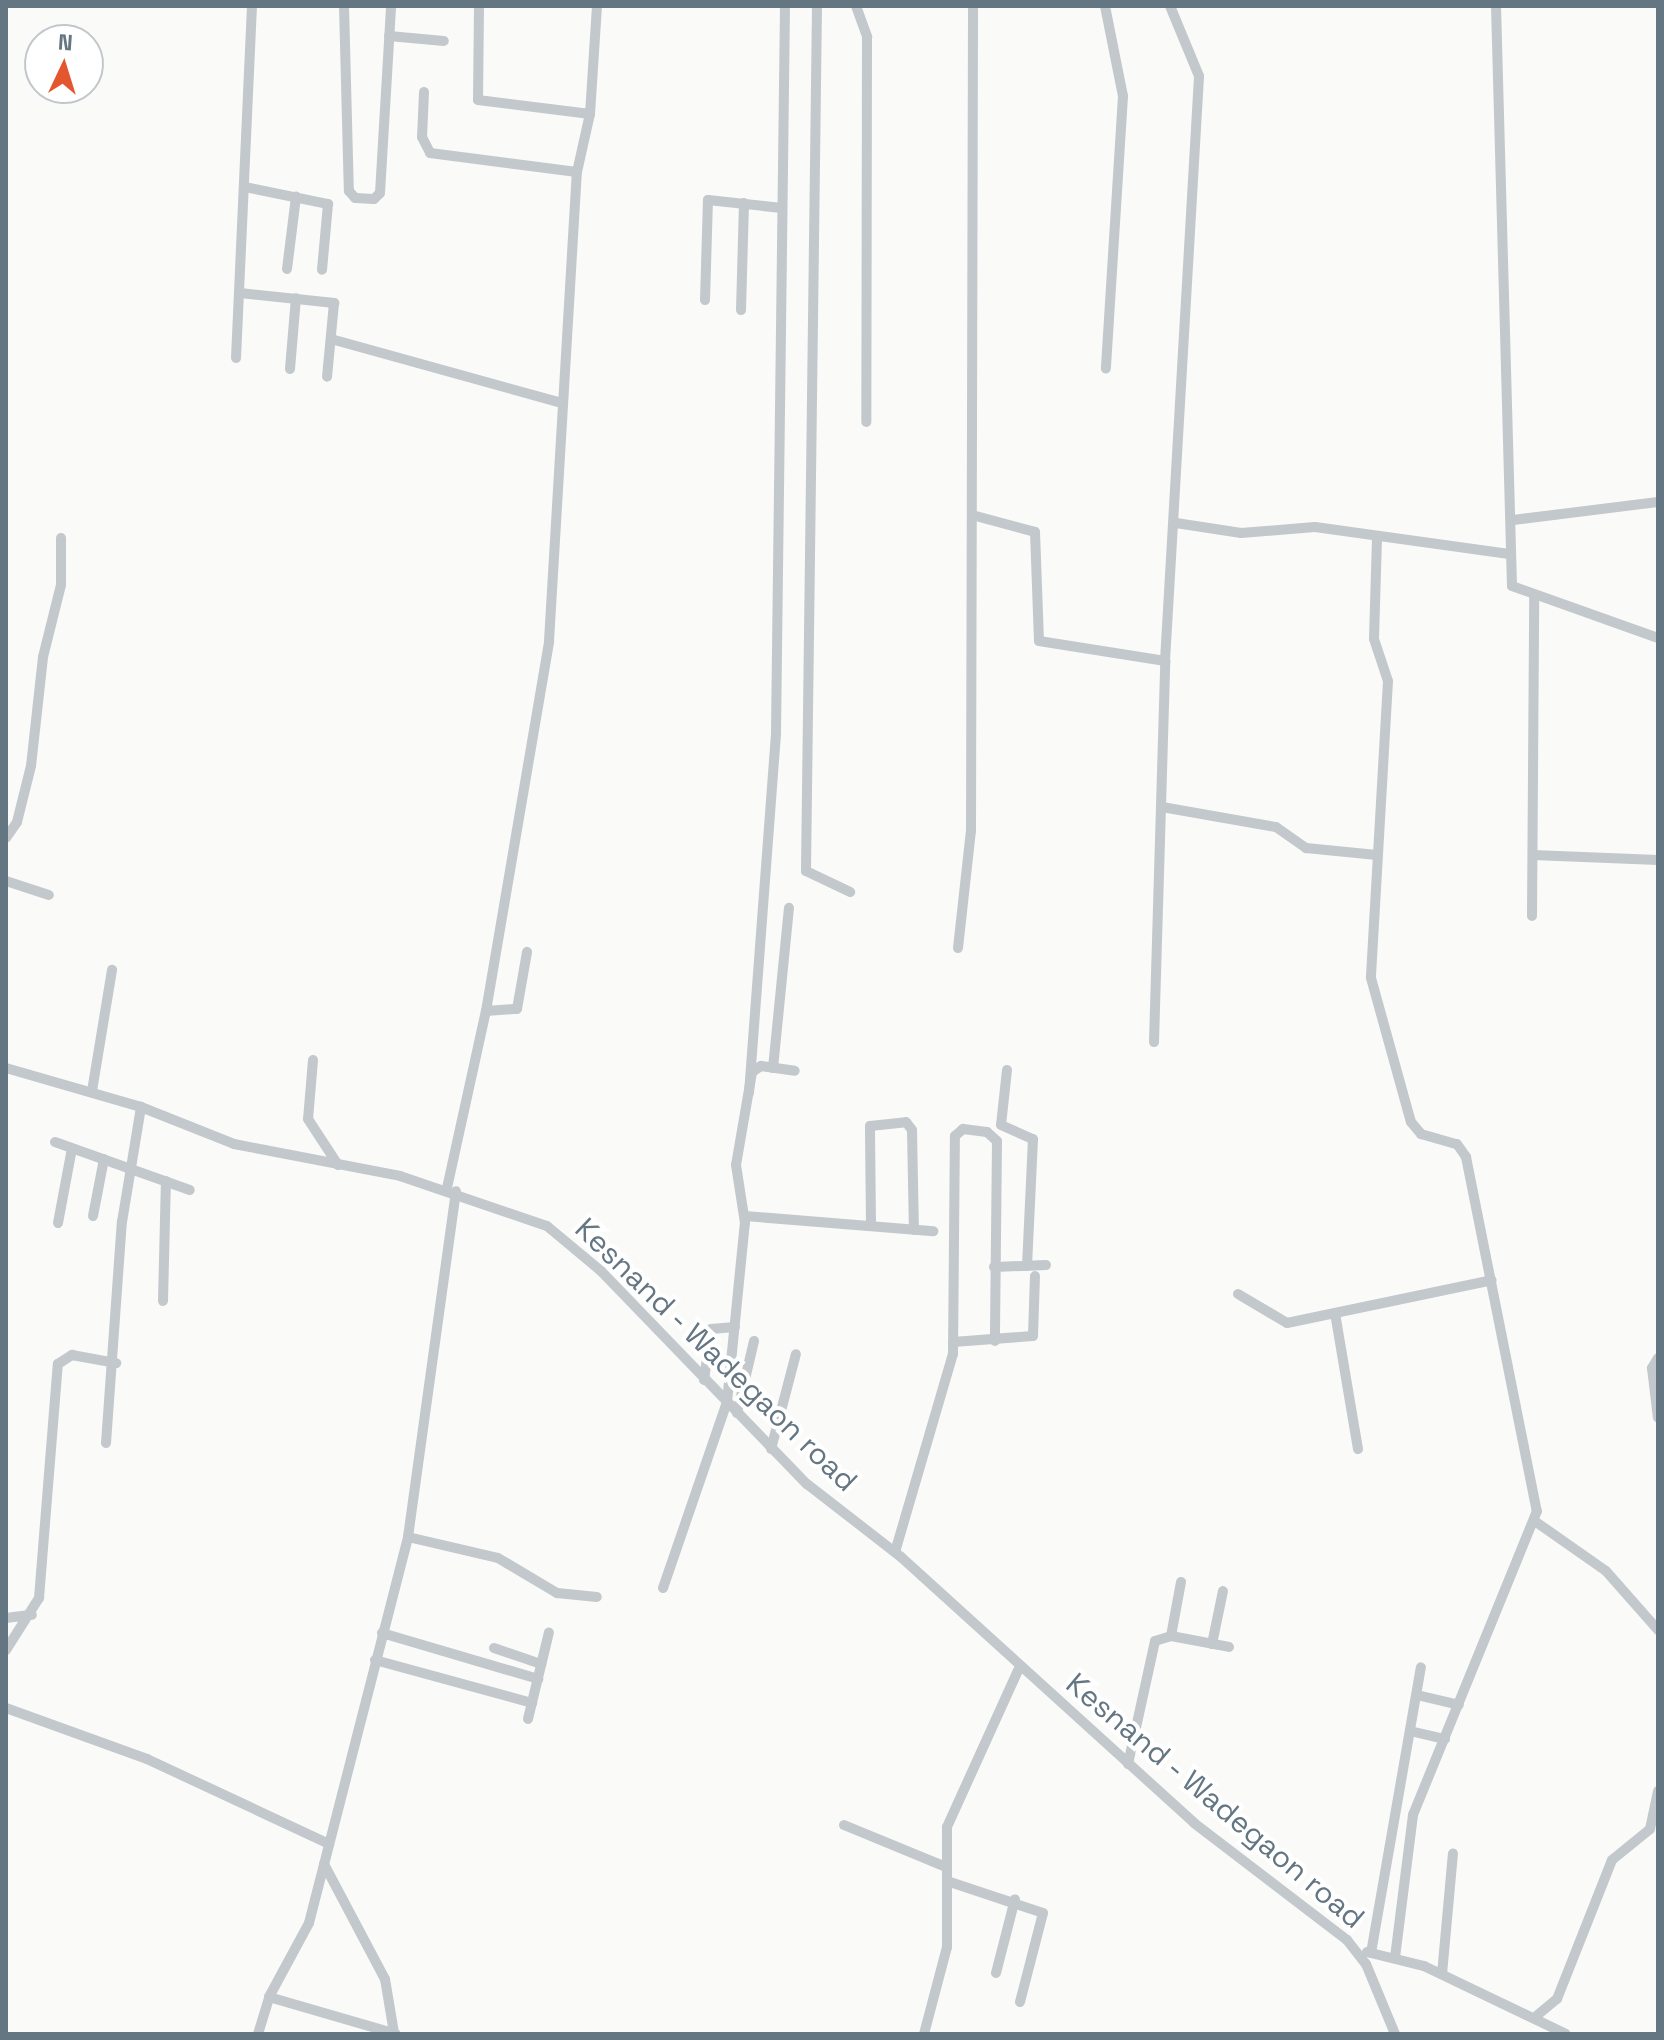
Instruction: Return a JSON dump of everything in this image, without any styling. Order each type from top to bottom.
[{"type":"street","points":[[236,358],[252,6]]},
{"type":"street","points":[[344,6],[349,191],[355,198],[380,193],[391,6]]},
{"type":"street","points":[[479,6],[478,100],[590,114]]},
{"type":"street","points":[[258,2034],[269,1997],[300,1947],[408,1537],[452,1190],[549,641],[562,487],[561,403],[577,172],[583,166],[590,114],[597,6]]},
{"type":"street","points":[[749,1093],[745,1076],[776,732],[785,6]]},
{"type":"street","points":[[817,6],[806,871],[850,892]]},
{"type":"street","points":[[856,6],[867,37],[866,422]]},
{"type":"street","points":[[958,948],[971,831],[973,6]]},
{"type":"street","points":[[1105,6],[1123,96],[1106,368]]},
{"type":"street","points":[[1154,1042],[1165,661],[1176,523],[1199,76],[1170,6]]},
{"type":"street","points":[[1496,6],[1513,520],[1509,554],[1512,586],[1658,638]]},
{"type":"street","points":[[389,36],[444,41]]},
{"type":"street","points":[[424,92],[422,137],[430,153],[577,172]]},
{"type":"street","points":[[245,187],[329,207],[322,270]]},
{"type":"street","points":[[287,269],[296,197]]},
{"type":"street","points":[[705,300],[707,201],[782,208]]},
{"type":"street","points":[[741,310],[744,203]]},
{"type":"street","points":[[240,293],[334,303],[327,377]]},
{"type":"street","points":[[290,369],[296,298]]},
{"type":"street","points":[[331,339],[561,403]]},
{"type":"street","points":[[1513,520],[1658,502]]},
{"type":"street","points":[[972,515],[1035,532],[1039,641],[1165,661]]},
{"type":"street","points":[[1176,523],[1241,533],[1302,526],[1509,554]]},
{"type":"street","points":[[6,838],[17,822],[31,766],[39,676],[61,585],[61,538]]},
{"type":"street","points":[[1377,538],[1374,639],[1388,681],[1371,978],[1411,1122],[1421,1134],[1457,1144],[1466,1157],[1536,1522],[1412,1820],[1395,1957]]},
{"type":"street","points":[[1532,916],[1534,595]]},
{"type":"street","points":[[1162,807],[1276,827],[1306,848],[1377,855]]},
{"type":"street","points":[[1533,855],[1658,860]]},
{"type":"street","points":[[6,881],[49,895]]},
{"type":"street","points":[[773,1068],[789,908]]},
{"type":"street","points":[[486,1011],[517,1009],[527,952]]},
{"type":"street","points":[[92,1091],[112,970]]},
{"type":"street","points":[[313,1060],[308,1119],[338,1165]]},
{"type":"street","name":"Kesnand - Wadegaon road","points":[[6,1068],[141,1107],[234,1144],[452,1190],[526,1215],[576,1246],[771,1449],[895,1552],[1128,1764],[1357,1950],[1395,2034]]},
{"type":"street","points":[[663,1588],[727,1402],[745,1216],[736,1165],[754,1069],[795,1071]]},
{"type":"street","points":[[995,1341],[998,1132],[1007,1070]]},
{"type":"street","points":[[106,1443],[116,1363],[130,1168],[141,1107]]},
{"type":"street","points":[[871,1226],[870,1126],[906,1122],[912,1130],[914,1230]]},
{"type":"street","points":[[895,1552],[953,1342],[955,1136],[963,1129],[1033,1139],[1027,1266]]},
{"type":"street","points":[[55,1142],[190,1190]]},
{"type":"street","points":[[58,1223],[72,1148]]},
{"type":"street","points":[[93,1216],[104,1159]]},
{"type":"street","points":[[163,1301],[166,1181]]},
{"type":"street","points":[[745,1216],[933,1231]]},
{"type":"street","points":[[994,1267],[1046,1265]]},
{"type":"street","points":[[953,1342],[1033,1336],[1035,1276]]},
{"type":"street","points":[[1238,1294],[1287,1323],[1492,1280]]},
{"type":"street","points":[[1335,1313],[1358,1449]]},
{"type":"street","points":[[704,1380],[711,1329],[735,1327]]},
{"type":"street","points":[[737,1413],[754,1341]]},
{"type":"street","points":[[771,1449],[796,1354]]},
{"type":"street","points":[[6,1650],[32,1615],[41,1587],[58,1364],[72,1355],[116,1363]]},
{"type":"street","points":[[1658,1358],[1652,1368],[1658,1418]]},
{"type":"street","points":[[1536,1522],[1606,1571],[1658,1630]]},
{"type":"street","points":[[408,1537],[498,1558],[557,1593],[597,1597]]},
{"type":"street","points":[[1171,1636],[1181,1582]]},
{"type":"street","points":[[1212,1644],[1223,1591]]},
{"type":"street","points":[[6,1618],[32,1615]]},
{"type":"street","points":[[528,1719],[549,1632]]},
{"type":"street","points":[[382,1633],[538,1679]]},
{"type":"street","points":[[1128,1764],[1155,1641],[1171,1636],[1229,1647]]},
{"type":"street","points":[[494,1648],[541,1664]]},
{"type":"street","points":[[375,1660],[532,1703]]},
{"type":"street","points":[[1371,1953],[1421,1667]]},
{"type":"street","points":[[924,2034],[947,1947],[947,1827],[1019,1668]]},
{"type":"street","points":[[1417,1695],[1459,1705]]},
{"type":"street","points":[[6,1708],[147,1759],[329,1844]]},
{"type":"street","points":[[1410,1731],[1445,1739]]},
{"type":"street","points":[[1534,2018],[1557,1999],[1612,1860],[1650,1829],[1658,1791]]},
{"type":"street","points":[[1394,1818],[1412,1820]]},
{"type":"street","points":[[844,1825],[946,1867]]},
{"type":"street","points":[[1442,1974],[1453,1854]]},
{"type":"street","points":[[269,1997],[360,2029],[395,2034],[385,1979],[324,1864]]},
{"type":"street","points":[[947,1881],[1036,1907],[1044,1921],[1020,2002]]},
{"type":"street","points":[[996,1973],[1015,1899]]},
{"type":"street","points":[[1357,1950],[1395,1957],[1442,1974],[1566,2034]]}]
